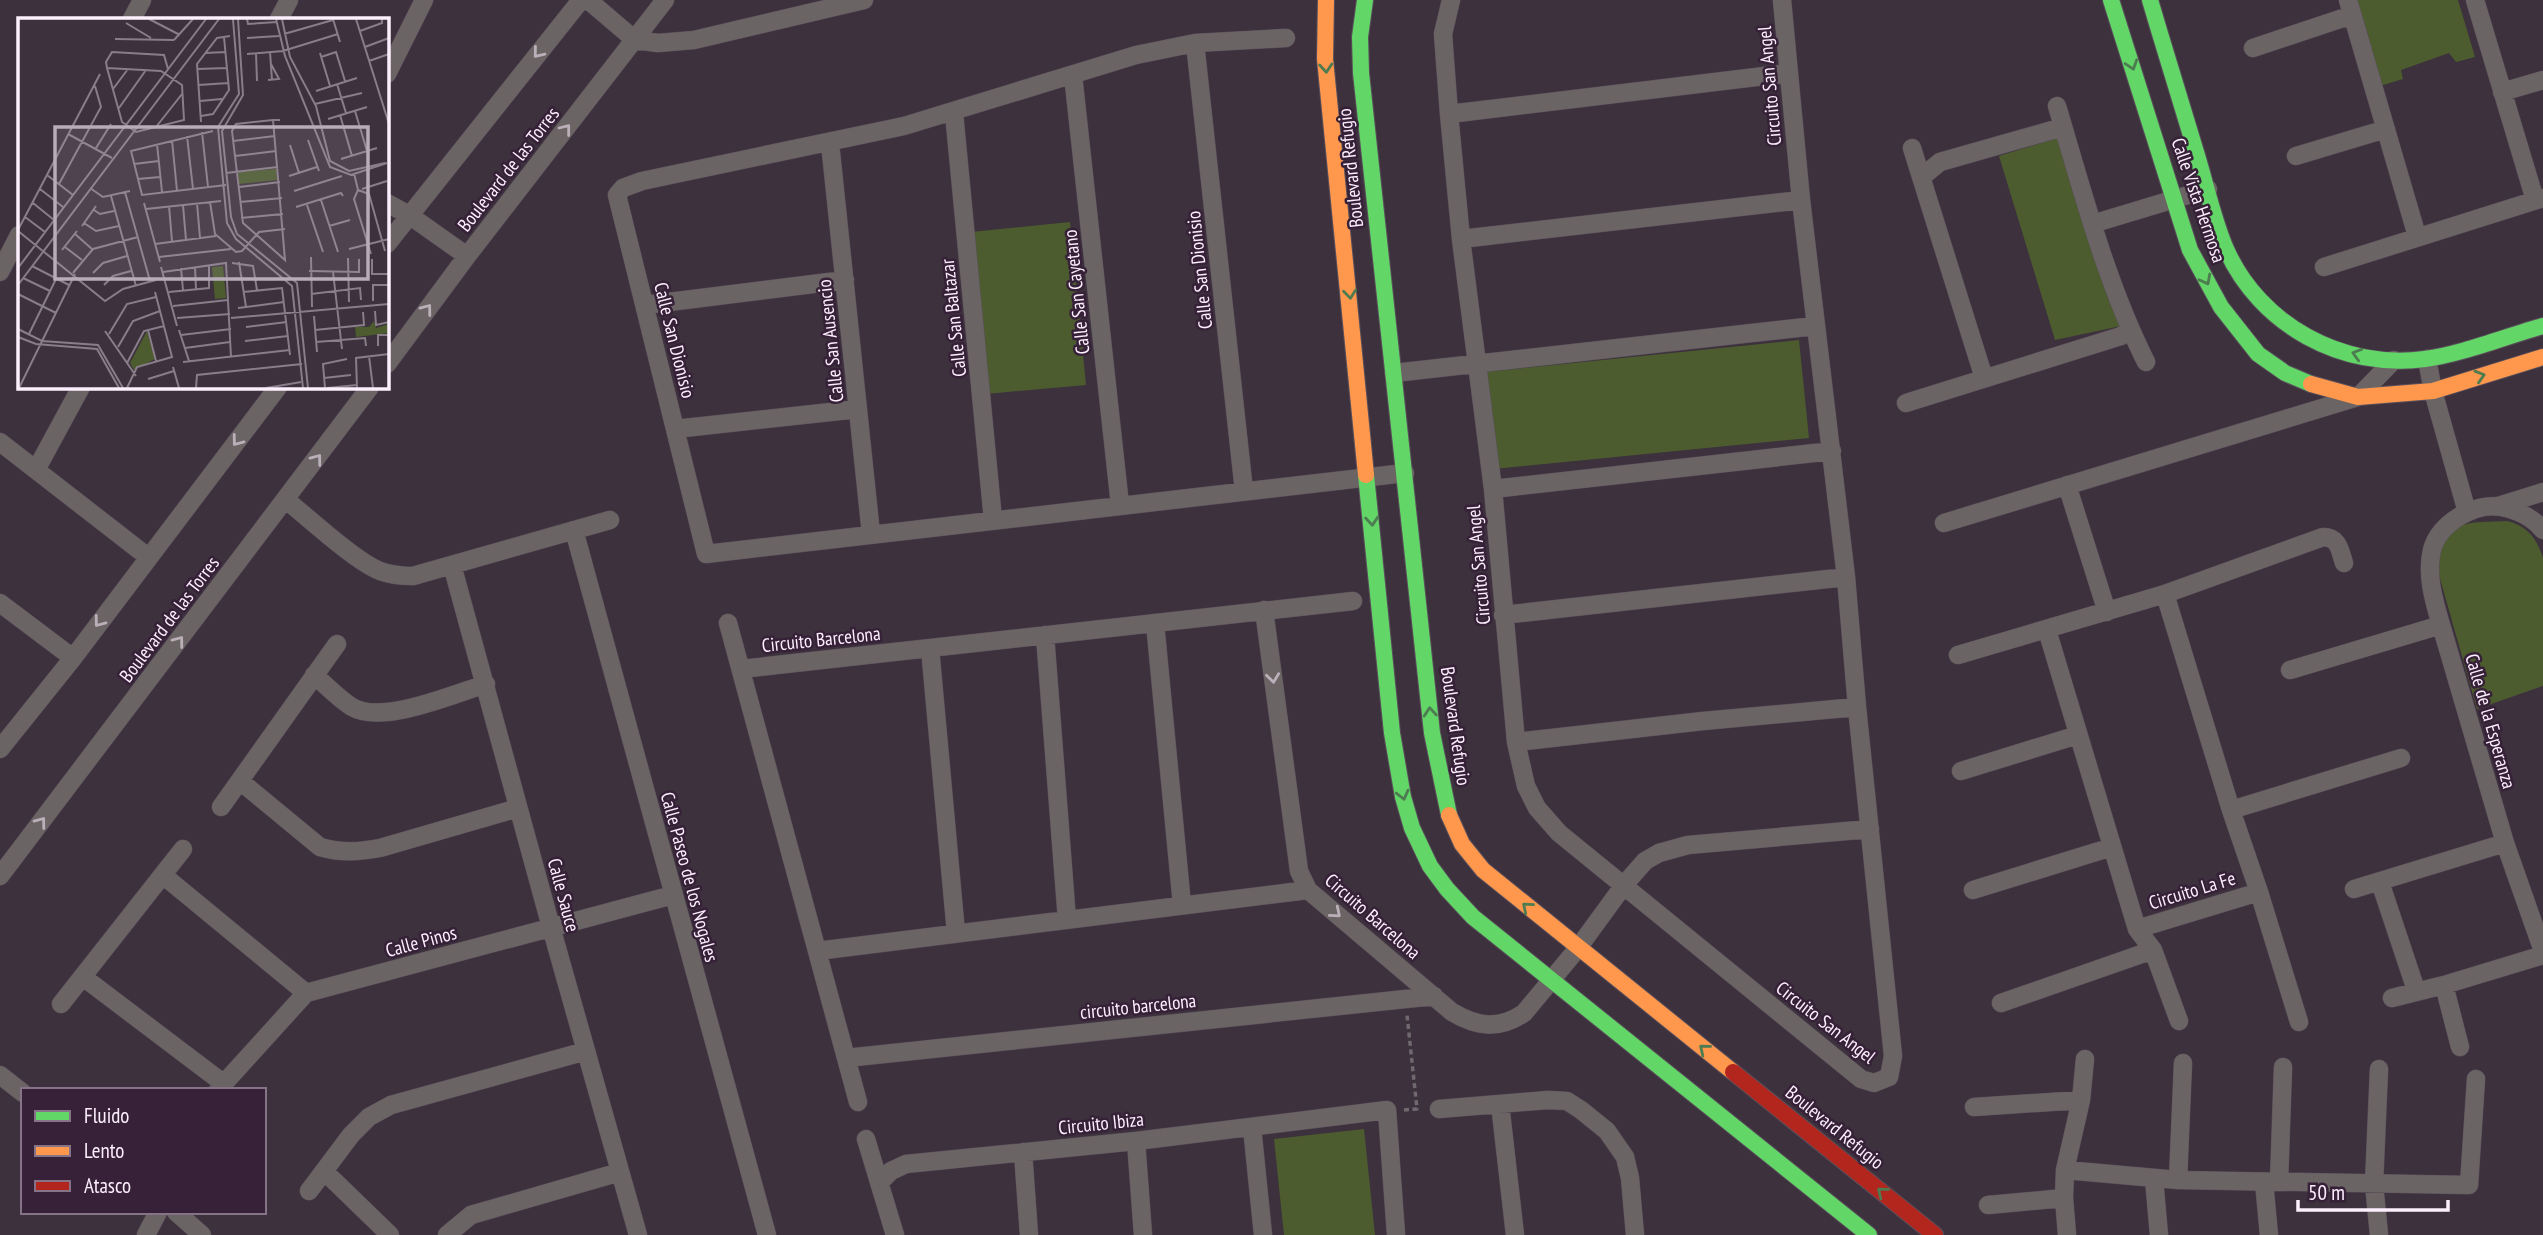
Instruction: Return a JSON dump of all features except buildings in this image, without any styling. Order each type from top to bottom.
[{"type":"street","points":[[133,18],[142,0]]},
{"type":"street","points":[[280,18],[289,0]]},
{"type":"street","points":[[388,72],[424,0]]},
{"type":"street","points":[[388,243],[581,0]]},
{"type":"street","points":[[588,0],[635,40],[658,43],[694,40],[820,7],[864,0]]},
{"type":"street","name":"Boulevard de las Torres","points":[[388,363],[665,0]]},
{"type":"street","name":"Boulevard Refugio","points":[[1326,0],[1325,58],[1392,733],[1409,819],[1424,858],[1445,888],[1473,917],[1869,1235]]},
{"type":"street","name":"Boulevard Refugio","points":[[1364,0],[1360,73],[1432,733],[1449,815],[1462,844],[1483,870],[1935,1235]]},
{"type":"street","name":"Circuito San Angel","points":[[1451,0],[1443,34],[1449,114],[1461,239],[1493,489],[1516,742],[1526,786],[1537,808],[1559,833],[1861,1079],[1880,1082],[1889,1077],[1893,1056],[1846,577],[1801,200],[1782,0]]},
{"type":"street","name":"Calle Vista Hermosa","points":[[2111,0],[2190,250],[2221,307],[2258,354],[2285,373],[2317,386],[2358,397],[2433,391],[2543,357]]},
{"type":"street","name":"Calle Vista Hermosa","points":[[2150,0],[2225,246],[2240,276],[2263,306],[2313,340],[2368,358],[2394,360],[2427,359],[2543,326]]},
{"type":"street","points":[[2324,267],[2539,199],[2502,92],[2475,0]]},
{"type":"street","points":[[2253,48],[2350,7],[2417,236]]},
{"type":"street","name":"Calle San Dionisio","points":[[1286,38],[1195,43],[1136,55],[954,113],[830,143],[642,181],[623,188],[617,195],[706,554],[1405,473]]},
{"type":"street","name":"Calle San Dionisio","points":[[1195,43],[1244,491]]},
{"type":"street","points":[[1449,114],[1788,72]]},
{"type":"street","name":"Calle San Cayetano","points":[[1073,75],[1120,505]]},
{"type":"street","points":[[2502,92],[2543,80]]},
{"type":"street","points":[[2057,106],[2092,224],[2130,330],[2146,362]]},
{"type":"street","name":"Calle San Baltazar","points":[[954,113],[993,520]]},
{"type":"street","points":[[1923,176],[1940,162],[2063,127]]},
{"type":"street","points":[[2296,156],[2386,129]]},
{"type":"street","name":"Calle San Ausencio","points":[[830,143],[871,534]]},
{"type":"street","points":[[1912,148],[1923,176],[1984,378]]},
{"type":"street","points":[[2092,224],[2208,189]]},
{"type":"street","points":[[1461,239],[1801,200]]},
{"type":"street","points":[[388,204],[409,215],[467,256]]},
{"type":"street","points":[[0,272],[18,237]]},
{"type":"street","points":[[645,305],[845,280]]},
{"type":"street","points":[[1394,373],[1815,326]]},
{"type":"street","points":[[1906,402],[2121,336],[2130,330]]},
{"type":"street","points":[[2427,359],[2433,391],[2467,512]]},
{"type":"street","points":[[1944,523],[2358,397],[2394,360]]},
{"type":"street","points":[[36,470],[80,388]]},
{"type":"street","points":[[0,750],[277,388]]},
{"type":"street","name":"Boulevard de las Torres","points":[[0,876],[369,388]]},
{"type":"street","points":[[675,429],[858,409]]},
{"type":"street","points":[[0,442],[148,556]]},
{"type":"street","points":[[1493,489],[1832,451]]},
{"type":"street","points":[[2067,485],[2106,612]]},
{"type":"street","name":"Calle de la Esperanza","points":[[2543,492],[2467,512],[2444,528],[2432,548],[2432,590],[2441,625],[2505,843],[2543,953]]},
{"type":"street","points":[[286,500],[377,570],[393,575],[413,576],[610,520]]},
{"type":"street","points":[[2498,506],[2524,515],[2543,530]]},
{"type":"street","name":"Calle Paseo de los Nogales","points":[[574,530],[767,1235]]},
{"type":"street","points":[[1958,655],[2165,594],[2323,537],[2329,537],[2337,543],[2344,563]]},
{"type":"street","name":"Calle Sauce","points":[[452,565],[638,1235]]},
{"type":"street","points":[[1503,615],[1846,577]]},
{"type":"street","name":"Circuito La Fe","points":[[2047,630],[2137,929],[2259,892],[2165,594]]},
{"type":"street","name":"Circuito Barcelona","points":[[858,1102],[741,669],[1353,601]]},
{"type":"street","points":[[0,603],[73,658]]},
{"type":"street","name":"Circuito Barcelona","points":[[1264,610],[1294,845],[1299,871],[1308,890],[1452,1012],[1469,1022],[1484,1026],[1498,1024],[1513,1020],[1524,1013],[1553,980],[1624,885],[1645,862],[1659,853],[1688,845],[1870,829]]},
{"type":"street","points":[[728,623],[741,669]]},
{"type":"street","points":[[1155,623],[1182,905]]},
{"type":"street","points":[[2290,670],[2441,625]]},
{"type":"street","points":[[1045,635],[1067,920]]},
{"type":"street","points":[[221,807],[337,644]]},
{"type":"street","points":[[930,648],[956,933]]},
{"type":"street","points":[[314,675],[352,707],[368,713],[408,707],[486,684]]},
{"type":"street","points":[[1516,742],[1857,707]]},
{"type":"street","points":[[1961,771],[2078,735]]},
{"type":"street","points":[[2231,810],[2401,758]]},
{"type":"street","points":[[240,781],[320,847],[336,852],[380,848],[518,808]]},
{"type":"street","points":[[2354,889],[2505,843]]},
{"type":"street","points":[[1973,890],[2112,848]]},
{"type":"street","points":[[61,1004],[183,849]]},
{"type":"street","points":[[83,977],[221,1086],[306,993],[163,876]]},
{"type":"street","points":[[2380,882],[2416,990]]},
{"type":"street","points":[[817,951],[1308,890]]},
{"type":"street","points":[[2259,892],[2299,1022]]},
{"type":"street","name":"Calle Pinos","points":[[306,993],[673,895]]},
{"type":"street","points":[[2137,929],[2154,950],[2179,1021]]},
{"type":"street","points":[[2001,1003],[2154,950]]},
{"type":"street","points":[[2392,998],[2444,985],[2543,953]]},
{"type":"street","points":[[2444,985],[2460,1046]]},
{"type":"street","name":"circuito barcelona","points":[[846,1058],[1434,996]]},
{"type":"street","points":[[309,1191],[351,1135],[369,1117],[391,1105],[586,1051]]},
{"type":"street","points":[[2067,1235],[2065,1170],[2081,1100],[2085,1059]]},
{"type":"street","points":[[2178,1180],[2183,1063]]},
{"type":"street","points":[[2269,1235],[2283,1067]]},
{"type":"street","points":[[2379,1069],[2374,1184],[2379,1235]]},
{"type":"street","points":[[0,1075],[21,1091]]},
{"type":"street","points":[[2065,1170],[2178,1180],[2469,1185],[2476,1079]]},
{"type":"street","points":[[1439,1109],[1548,1100],[1567,1101],[1607,1131],[1625,1157],[1630,1178],[1635,1235]]},
{"type":"street","points":[[1975,1107],[2081,1100]]},
{"type":"street","points":[[1500,1104],[1515,1235]]},
{"type":"street","points":[[1388,1110],[1396,1235]]},
{"type":"street","name":"Circuito Ibiza","points":[[879,1183],[891,1171],[906,1164],[1136,1141],[1388,1110]]},
{"type":"street","points":[[1252,1127],[1263,1235]]},
{"type":"street","points":[[866,1139],[895,1235]]},
{"type":"street","points":[[1136,1141],[1143,1235]]},
{"type":"street","points":[[1023,1152],[1030,1235]]},
{"type":"street","points":[[324,1171],[390,1235]]},
{"type":"street","points":[[447,1235],[471,1214],[620,1172]]},
{"type":"street","points":[[2154,1179],[2159,1235]]},
{"type":"street","points":[[1987,1205],[2064,1198]]},
{"type":"street","points":[[145,1235],[157,1214]]},
{"type":"street","points":[[178,1214],[202,1235]]},
{"type":"path","points":[[1388,1110],[1417,1109],[1405,999]]},
{"type":"green space","points":[[2355,0],[2458,0],[2475,57],[2456,62],[2449,53],[2401,70],[2403,79],[2380,86]]},
{"type":"green space","points":[[2064,136],[2121,326],[2055,340],[1999,156]]},
{"type":"green space","points":[[1070,222],[1086,385],[986,394],[971,232]]},
{"type":"green space","points":[[1799,340],[1809,438],[1494,469],[1485,372]]},
{"type":"green space","points":[[2507,521],[2530,534],[2538,544],[2543,558],[2543,686],[2477,709],[2435,561],[2441,547],[2454,530],[2470,523]]},
{"type":"green space","points":[[1364,1129],[1375,1235],[1284,1235],[1274,1139]]},
{"type":"traffic: fast","points":[[1365,0],[1360,37],[1361,73],[1432,733],[1449,815]]},
{"type":"traffic: fast","points":[[2111,0],[2190,250],[2221,307],[2258,354],[2285,373],[2311,384]]},
{"type":"traffic: fast","points":[[2150,0],[2213,214],[2226,249],[2241,276],[2260,300],[2282,320],[2307,337],[2335,349],[2394,361],[2425,359],[2454,353],[2543,326]]},
{"type":"traffic: fast","points":[[1366,475],[1392,733],[1403,797],[1412,828],[1430,866],[1473,917],[1869,1235]]},
{"type":"traffic: slow","points":[[1326,0],[1325,59],[1366,475]]},
{"type":"traffic: slow","points":[[2311,384],[2358,397],[2433,391],[2543,357]]},
{"type":"traffic: slow","points":[[1449,815],[1462,844],[1483,870],[1733,1072]]},
{"type":"traffic: jam","points":[[1733,1072],[1935,1235]]}]
